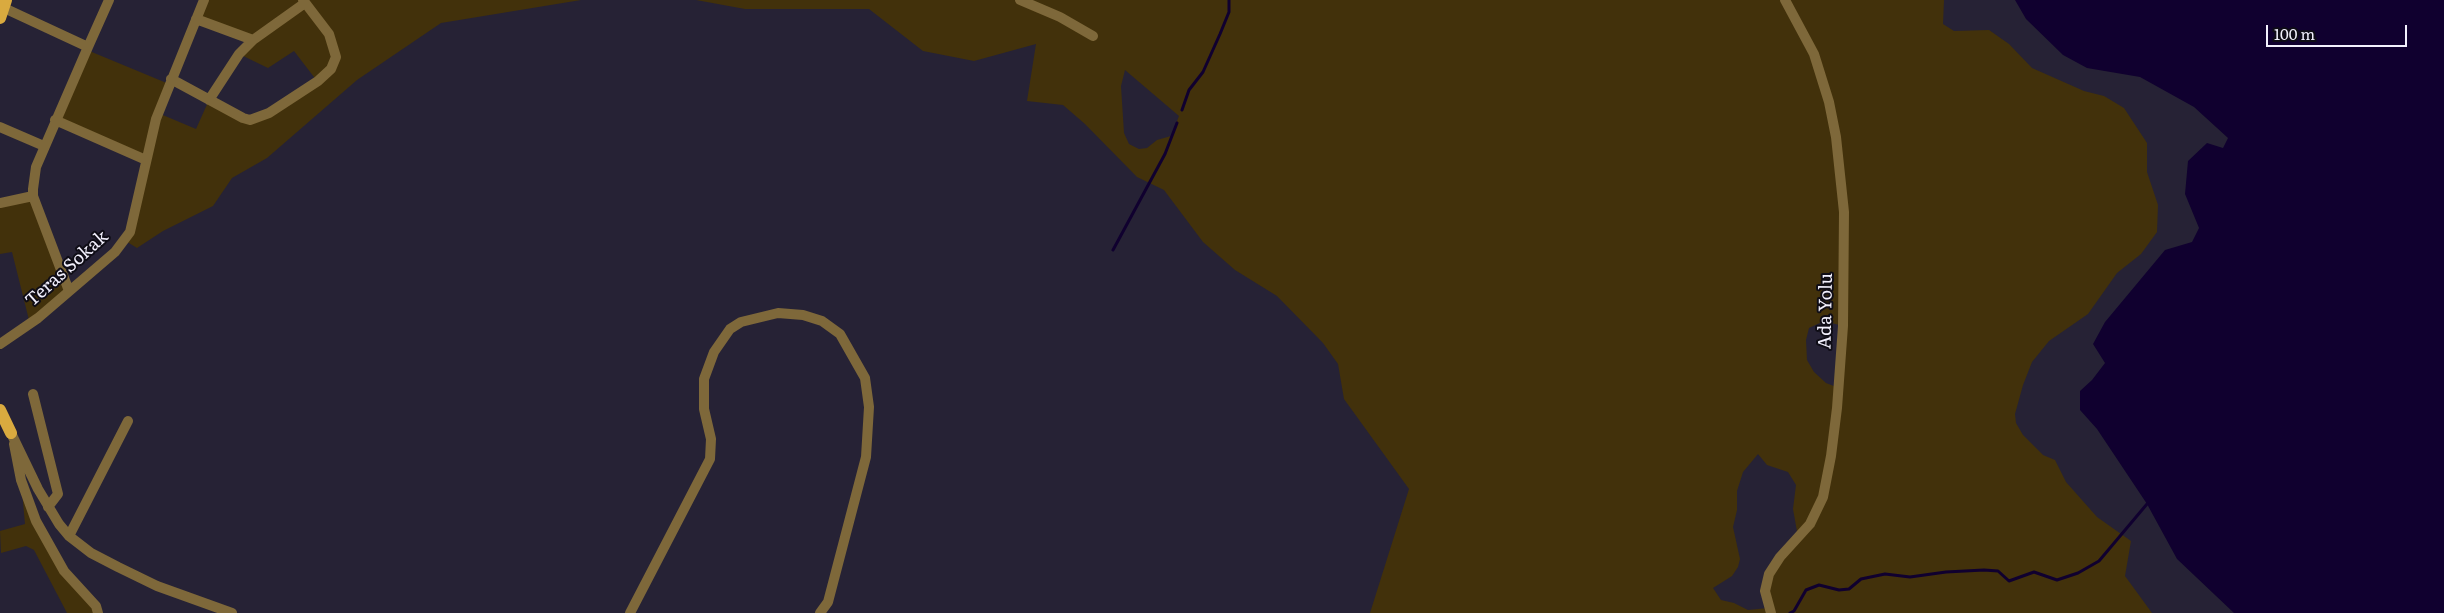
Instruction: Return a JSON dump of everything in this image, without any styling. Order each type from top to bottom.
[{"type":"main road","points":[[0,410],[11,433]]},
{"type":"street","points":[[69,291],[33,196],[36,167],[55,120],[110,0]]},
{"type":"street","points":[[55,120],[146,160],[156,119],[204,0]]},
{"type":"street","points":[[1020,0],[1060,16],[1093,36]]},
{"type":"street","name":"Ada Yolu","points":[[1770,613],[1764,591],[1769,574],[1780,557],[1810,524],[1825,490],[1837,408],[1843,326],[1844,212],[1836,137],[1829,102],[1814,54],[1784,0]]},
{"type":"street","points":[[171,79],[210,100],[250,120],[269,113],[318,82],[331,69],[336,57],[329,34],[304,1],[253,40],[230,67],[210,100]]},
{"type":"street","points":[[4,9],[88,47]]},
{"type":"street","points":[[196,19],[253,40]]},
{"type":"street","points":[[0,127],[44,146]]},
{"type":"street","name":"Teras Sokak","points":[[0,344],[38,318],[115,252],[130,232],[146,160]]},
{"type":"street","points":[[0,203],[33,196]]},
{"type":"street","points":[[630,613],[710,459],[711,438],[704,409],[704,379],[714,352],[730,330],[741,322],[778,313],[803,316],[822,321],[840,334],[865,378],[869,407],[866,457],[828,602],[820,613]]},
{"type":"street","points":[[33,394],[58,494],[48,507]]},
{"type":"street","points":[[69,536],[128,421]]},
{"type":"street","points":[[11,433],[48,507],[69,536],[90,554],[165,589],[232,613]]},
{"type":"street","points":[[11,433],[21,480],[36,521],[64,571],[96,606],[98,613]]},
{"type":"shaded area","points":[[204,0],[581,0],[441,23],[357,80],[267,158],[232,178],[213,206],[163,231],[137,248],[124,240],[146,160],[55,120],[87,50],[169,84],[158,113],[196,129],[209,100],[250,120],[317,81],[294,51],[268,68],[239,54],[253,41],[196,19]]},
{"type":"shaded area","points":[[696,0],[1944,0],[1943,24],[1954,31],[1989,30],[2009,44],[2032,68],[2084,91],[2104,96],[2124,108],[2147,143],[2147,172],[2158,205],[2157,232],[2141,254],[2117,273],[2088,314],[2049,341],[2032,362],[2015,414],[2016,423],[2023,435],[2043,455],[2055,460],[2066,482],[2097,517],[2131,541],[2125,576],[2152,613],[1370,613],[1409,489],[1344,399],[1338,364],[1323,343],[1277,296],[1235,270],[1203,242],[1164,190],[1137,177],[1085,124],[1063,105],[1027,101],[1036,44],[974,61],[923,51],[869,9],[745,9]],"holes":[[[1125,70],[1179,116],[1171,136],[1157,140],[1147,148],[1139,149],[1129,144],[1124,133],[1121,86]],[[1824,321],[1843,326],[1839,388],[1826,383],[1814,372],[1807,360],[1806,340],[1809,328]],[[1758,454],[1767,465],[1788,472],[1796,485],[1793,509],[1798,537],[1766,581],[1768,608],[1748,610],[1734,603],[1721,600],[1713,588],[1732,576],[1738,567],[1740,559],[1733,527],[1737,510],[1737,491],[1743,472]]]},
{"type":"shaded area","points":[[2015,0],[2444,0],[2444,613],[2234,613],[2177,559],[2147,504],[2097,429],[2080,410],[2080,391],[2092,380],[2105,363],[2093,344],[2105,322],[2165,250],[2192,242],[2199,228],[2185,194],[2188,161],[2207,143],[2223,148],[2228,138],[2194,107],[2140,77],[2087,68],[2063,55],[2026,19]]},
{"type":"shaded area","points":[[33,196],[69,291],[30,324],[12,252],[0,254],[0,203]]},
{"type":"shaded area","points":[[21,480],[36,521],[98,613],[67,613],[34,550],[26,546],[1,553],[0,531],[25,524]]},
{"type":"waterway","points":[[1182,110],[1189,90],[1203,72],[1220,34],[1229,12],[1229,0]]},
{"type":"waterway","points":[[1113,250],[1165,154],[1177,123]]},
{"type":"waterway","points":[[1790,613],[1794,611],[1806,590],[1819,585],[1839,590],[1849,589],[1861,579],[1885,574],[1910,577],[1946,572],[1984,570],[1998,571],[2009,581],[2034,572],[2057,580],[2078,573],[2099,561],[2147,504]]}]
